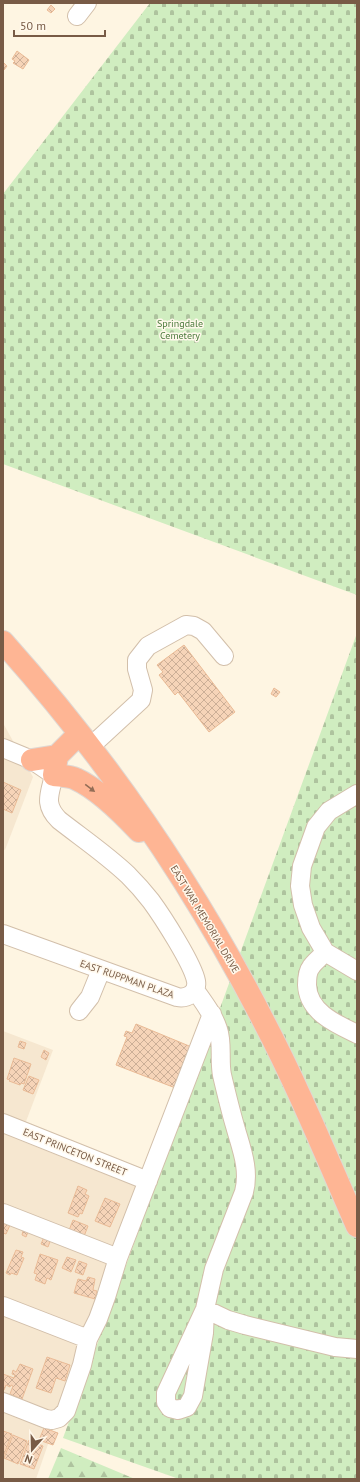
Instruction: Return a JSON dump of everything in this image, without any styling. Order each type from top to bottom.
[{"type":"highway","name":"EAST WAR MEMORIAL DRIVE","points":[[3,642],[85,740],[137,810],[192,894],[264,1022],[310,1117],[357,1226]]},
{"type":"highway","points":[[56,766],[85,740]]},
{"type":"highway","points":[[32,760],[56,766],[110,803],[153,845],[192,894]]},
{"type":"street","points":[[85,740],[141,700],[143,690],[137,669],[137,660],[148,646],[186,625],[194,626],[203,631],[224,656]]},
{"type":"street","points":[[3,748],[32,760]]},
{"type":"street","points":[[56,766],[48,802],[51,810],[59,820],[128,875],[151,901],[189,964],[196,981],[195,990],[212,1014],[219,1031],[222,1076],[245,1161],[246,1177],[244,1192],[214,1269],[205,1309],[204,1333],[192,1396],[187,1407],[178,1410],[170,1408],[166,1402],[166,1393],[205,1309]]},
{"type":"street","points":[[357,794],[329,810],[316,827],[302,866],[300,886],[303,905],[311,928],[326,952],[357,971]]},
{"type":"street","name":"EAST RUPPMAN PLAZA","points":[[3,934],[177,997],[188,997],[195,990]]},
{"type":"street","points":[[326,952],[310,968],[307,979],[308,991],[317,1010],[333,1023],[357,1034]]},
{"type":"street","points":[[79,1011],[90,997],[101,970]]},
{"type":"street","points":[[3,1402],[38,1417],[52,1420],[59,1418],[66,1410],[82,1365],[88,1339],[98,1319],[118,1258],[212,1014]]},
{"type":"street","name":"EAST PRINCETON STREET","points":[[3,1123],[148,1181]]},
{"type":"street","points":[[3,1213],[118,1258]]},
{"type":"street","points":[[3,1306],[88,1339]]},
{"type":"street","points":[[205,1309],[228,1320],[245,1325],[335,1347],[357,1349]]},
{"type":"shaded area","points":[[3,723],[33,777],[5,850],[3,849]]},
{"type":"shaded area","points":[[3,1031],[53,1050],[19,1140],[137,1187],[36,1479],[3,1479]]},
{"type":"green space","name":"Springdale Cemetery","points":[[150,3],[357,3],[357,595],[3,464],[3,194]]},
{"type":"green space","points":[[357,633],[357,1479],[179,1479],[63,1438]]},
{"type":"green space","points":[[61,1448],[135,1479],[48,1479]]},
{"type":"building","points":[[51,5],[55,9],[51,13],[47,10]]},
{"type":"building","points":[[17,51],[29,60],[23,69],[13,63],[15,61],[12,59]]},
{"type":"building","points":[[4,63],[7,66],[4,70],[3,69]]},
{"type":"building","points":[[184,645],[235,712],[209,732],[178,692],[175,695],[159,675],[163,672],[157,665]]},
{"type":"building","points":[[274,688],[280,692],[276,697],[271,694]]},
{"type":"building","points":[[3,782],[21,790],[12,813],[3,809]]},
{"type":"building","points":[[136,1024],[194,1048],[178,1089],[116,1065],[127,1037],[124,1036],[126,1031],[132,1033]]},
{"type":"building","points":[[20,1041],[26,1043],[24,1049],[18,1047]]},
{"type":"building","points":[[44,1050],[49,1053],[46,1060],[41,1057]]},
{"type":"building","points":[[14,1058],[31,1064],[24,1084],[21,1083],[20,1085],[7,1079]]},
{"type":"building","points":[[29,1076],[39,1080],[33,1094],[23,1090]]},
{"type":"building","points":[[78,1186],[87,1190],[85,1194],[89,1196],[82,1214],[80,1213],[78,1217],[68,1213]]},
{"type":"building","points":[[105,1198],[120,1204],[110,1227],[95,1221]]},
{"type":"building","points":[[3,1219],[11,1223],[6,1234],[3,1233]]},
{"type":"building","points":[[73,1220],[88,1226],[83,1239],[68,1233]]},
{"type":"building","points":[[23,1231],[28,1232],[26,1237],[22,1235]]},
{"type":"building","points":[[44,1237],[51,1239],[48,1247],[41,1244]]},
{"type":"building","points":[[16,1250],[23,1252],[21,1257],[24,1258],[17,1275],[11,1273],[10,1275],[6,1273]]},
{"type":"building","points":[[40,1254],[58,1260],[51,1280],[47,1278],[45,1284],[35,1280],[37,1274],[34,1273]]},
{"type":"building","points":[[67,1257],[76,1260],[71,1272],[62,1268]]},
{"type":"building","points":[[79,1261],[87,1264],[83,1275],[75,1272]]},
{"type":"building","points":[[88,1277],[95,1279],[93,1290],[97,1291],[95,1299],[74,1293],[78,1279],[86,1281]]},
{"type":"building","points":[[47,1357],[70,1365],[65,1381],[56,1378],[51,1393],[36,1388]]},
{"type":"building","points":[[20,1364],[33,1369],[22,1399],[10,1394],[13,1386],[11,1385],[10,1387],[6,1385],[4,1390],[3,1389],[3,1374],[14,1378],[15,1375],[12,1374],[13,1370],[16,1372]]},
{"type":"building","points":[[44,1428],[58,1433],[53,1445],[39,1440]]},
{"type":"building","points":[[3,1431],[12,1434],[3,1457]]},
{"type":"building","points":[[13,1435],[27,1441],[18,1464],[4,1458]]},
{"type":"building","points":[[29,1440],[43,1446],[34,1469],[20,1464]]}]
